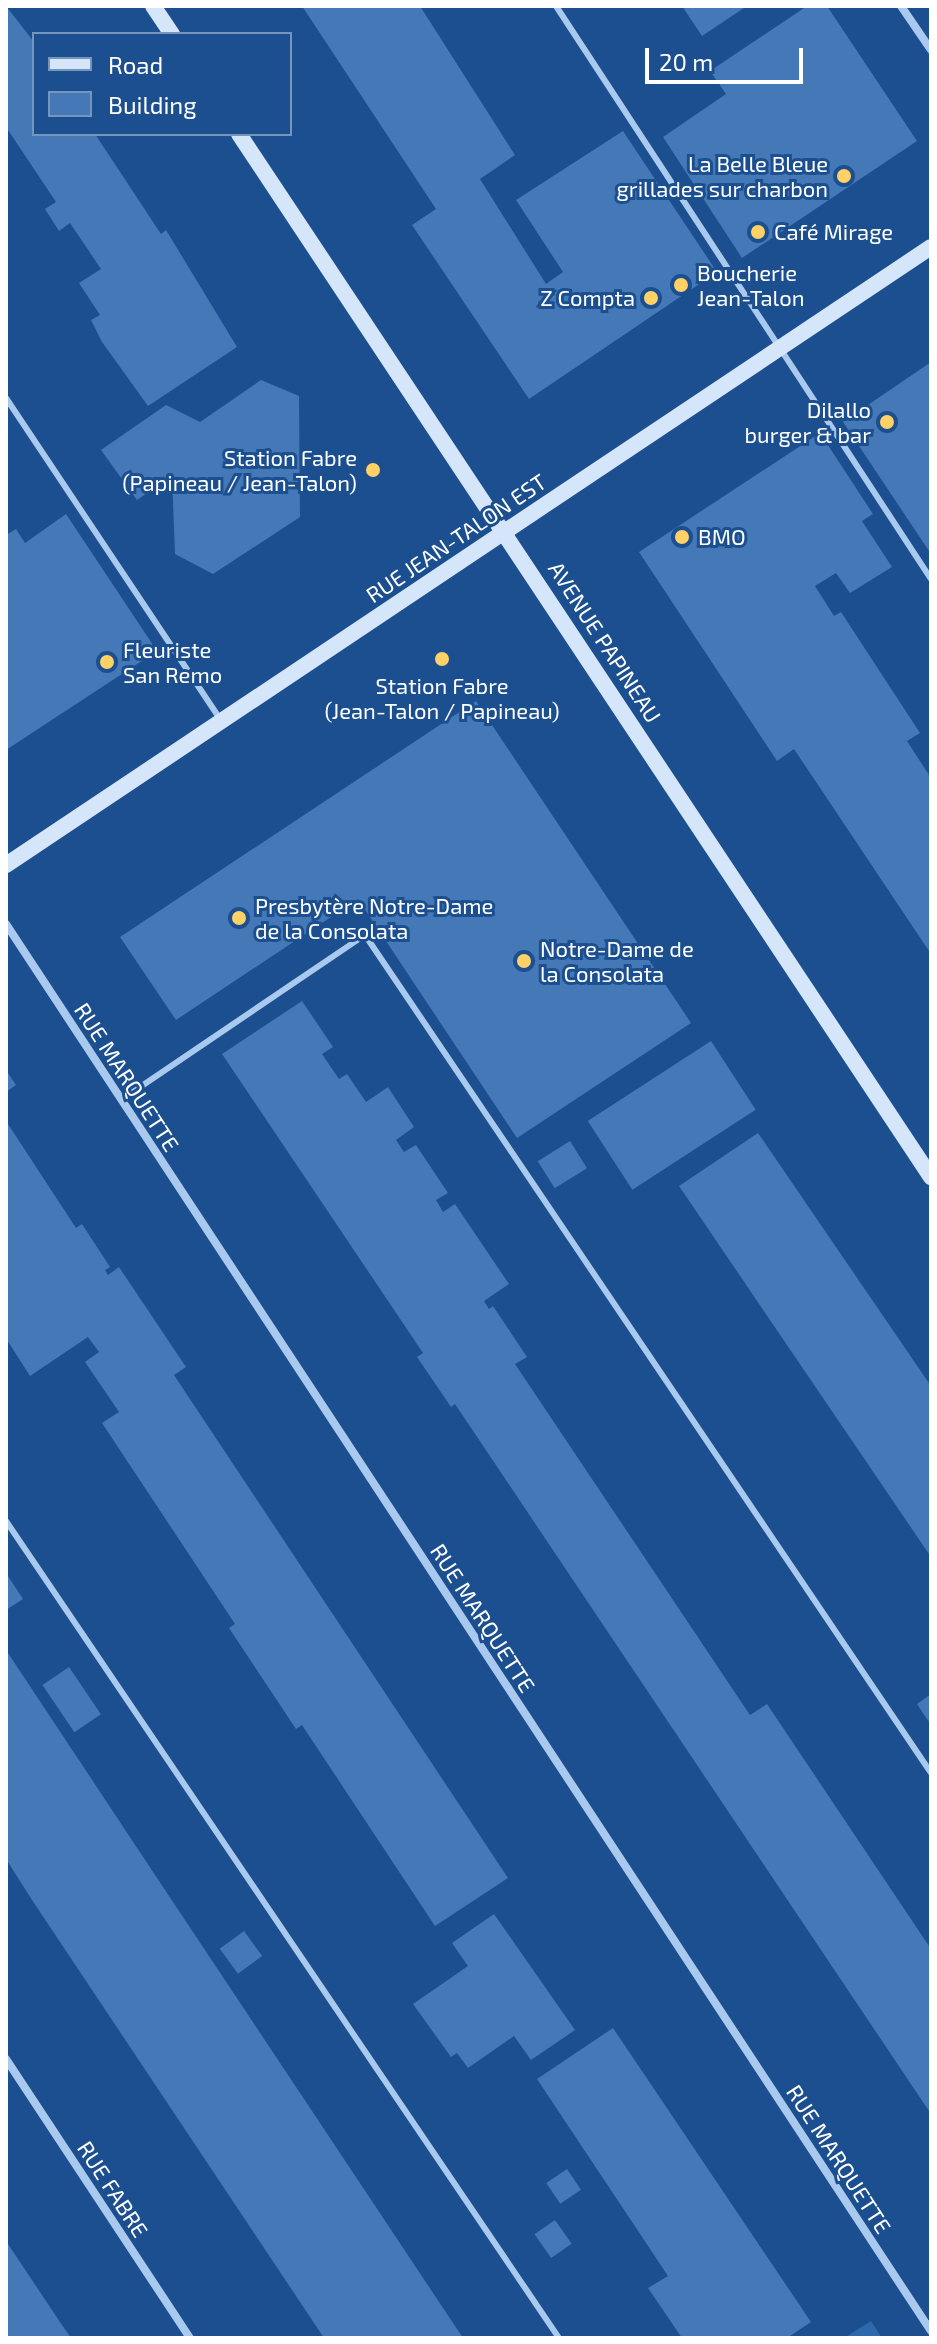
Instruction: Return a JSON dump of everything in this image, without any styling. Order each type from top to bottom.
[{"type":"main road","points":[[153,6],[171,32]]},
{"type":"main road","name":"AVENUE PAPINEAU","points":[[240,136],[506,531],[931,1177]]},
{"type":"main road","name":"RUE JEAN-TALON EST","points":[[6,865],[931,247]]},
{"type":"street","points":[[901,6],[931,50]]},
{"type":"street","name":"RUE MARQUETTE","points":[[6,924],[931,2331]]},
{"type":"street","name":"RUE FABRE","points":[[6,2059],[190,2338]]},
{"type":"lane","points":[[556,6],[931,579]]},
{"type":"lane","points":[[6,398],[221,720]]},
{"type":"lane","points":[[121,1100],[365,935],[931,1773]]},
{"type":"lane","points":[[6,1521],[559,2338]]},
{"type":"shaded area","points":[[871,2321],[882,2338],[844,2338]]},
{"type":"building","points":[[6,6],[32,39],[32,136],[96,136],[161,234],[166,230],[237,347],[148,406],[102,342],[91,320],[100,315],[79,283],[101,269],[70,223],[59,231],[45,209],[56,202],[6,127]]},
{"type":"building","points":[[302,6],[420,6],[515,155],[480,179],[546,284],[563,272],[516,200],[623,131],[717,272],[529,399],[412,225],[436,209]]},
{"type":"building","points":[[682,6],[747,6],[702,36]]},
{"type":"building","points":[[807,6],[827,6],[917,141],[742,258],[663,137],[726,94],[710,71]]},
{"type":"building","points":[[931,362],[931,554],[843,422]]},
{"type":"building","points":[[261,380],[299,396],[300,517],[213,574],[175,554],[172,476],[137,500],[101,450],[166,405],[200,422]]},
{"type":"building","points":[[820,433],[873,514],[862,521],[892,567],[850,593],[836,573],[815,586],[834,616],[841,612],[920,733],[907,741],[931,778],[931,954],[794,749],[777,761],[639,552]]},
{"type":"building","points":[[66,514],[157,651],[6,750],[6,535],[16,529],[25,543]]},
{"type":"building","name":"Notre-Dame de la Consolata","points":[[476,701],[691,1023],[517,1138],[358,899],[176,1020],[120,937]]},
{"type":"building","points":[[302,1001],[333,1047],[322,1054],[339,1079],[347,1074],[366,1102],[388,1087],[414,1127],[396,1140],[404,1152],[416,1145],[448,1193],[436,1200],[443,1212],[455,1204],[509,1284],[484,1301],[489,1309],[493,1306],[527,1357],[515,1364],[750,1715],[767,1704],[931,1949],[931,2114],[455,1404],[451,1407],[417,1357],[423,1353],[222,1054]]},
{"type":"building","points":[[711,1041],[756,1110],[632,1190],[588,1121]]},
{"type":"building","points":[[6,1070],[16,1085],[6,1092]]},
{"type":"building","points":[[6,1121],[76,1228],[82,1224],[110,1267],[105,1270],[108,1275],[119,1267],[186,1367],[174,1375],[508,1878],[435,1926],[302,1725],[296,1729],[229,1628],[235,1624],[102,1423],[119,1412],[85,1362],[99,1352],[88,1337],[30,1376],[7,1340]]},
{"type":"building","points":[[758,1133],[931,1386],[931,1557],[679,1186]]},
{"type":"building","points":[[570,1141],[587,1168],[555,1188],[538,1161]]},
{"type":"building","points":[[6,1573],[23,1599],[6,1610]]},
{"type":"building","points":[[6,1650],[463,2338],[324,2338],[32,1900],[6,1859]]},
{"type":"building","points":[[69,1667],[101,1714],[74,1732],[42,1685]]},
{"type":"building","points":[[931,1694],[931,1725],[917,1704]]},
{"type":"building","points":[[494,1914],[575,2030],[531,2060],[514,2036],[468,2068],[457,2053],[451,2057],[413,2004],[468,1966],[452,1943]]},
{"type":"building","points":[[244,1931],[262,1956],[238,1974],[220,1949]]},
{"type":"building","points":[[613,2028],[811,2322],[787,2338],[682,2338],[648,2288],[668,2276],[537,2079]]},
{"type":"building","points":[[567,2169],[581,2190],[560,2204],[546,2183]]},
{"type":"building","points":[[555,2220],[572,2244],[551,2258],[535,2234]]},
{"type":"building","points":[[6,2241],[62,2325],[71,2338],[6,2338]]},
{"type":"place","name":"La Belle Bleue grillades sur charbon","points":[[844,176]]},
{"type":"place","name":"Café Mirage","points":[[758,232]]},
{"type":"place","name":"Boucherie Jean-Talon","points":[[681,285]]},
{"type":"place","name":"Z Compta","points":[[651,298]]},
{"type":"place","name":"Dilallo burger & bar","points":[[887,422]]},
{"type":"place","name":"Station Fabre (Papineau / Jean-Talon)","points":[[373,470]]},
{"type":"place","name":"BMO","points":[[682,537]]},
{"type":"place","name":"Station Fabre (Jean-Talon / Papineau)","points":[[442,659]]},
{"type":"place","name":"Fleuriste San Remo","points":[[107,662]]},
{"type":"place","name":"Presbytère Notre-Dame de la Consolata","points":[[239,918]]},
{"type":"place","name":"Notre-Dame de la Consolata","points":[[524,961]]}]
